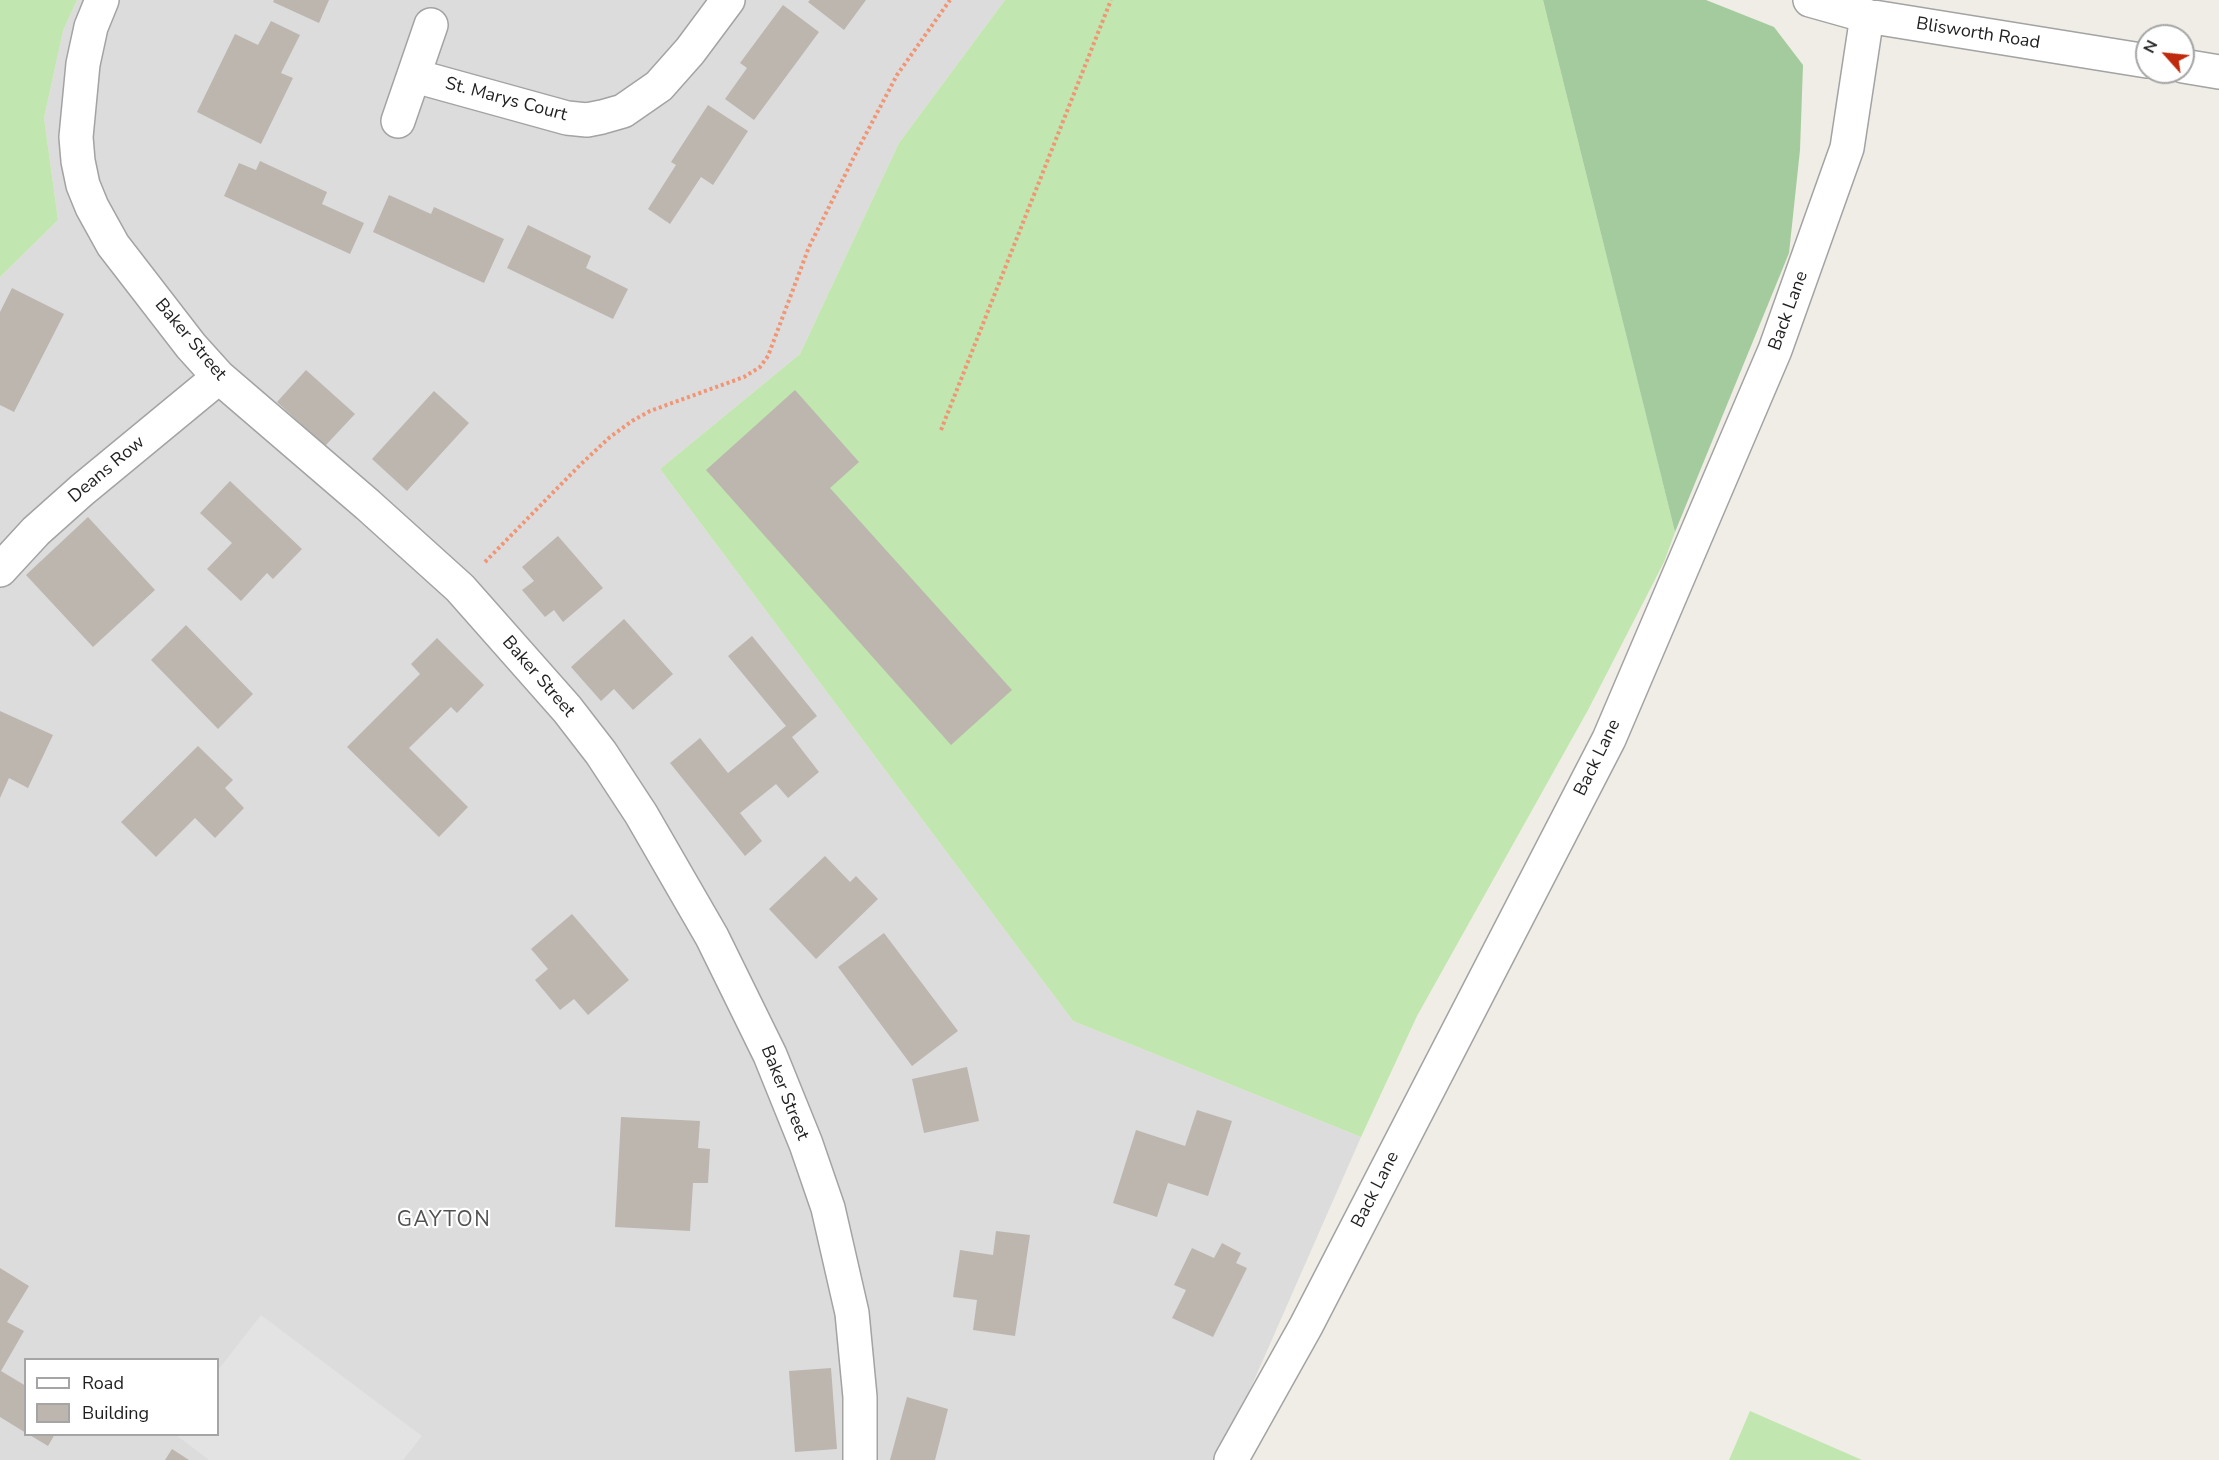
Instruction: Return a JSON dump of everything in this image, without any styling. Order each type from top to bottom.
[{"type":"street","name":"Baker Street","points":[[102,0],[92,27],[83,64],[76,136],[83,184],[92,207],[113,245],[191,346],[219,377],[368,505],[460,588],[567,709],[602,753],[641,814],[712,937],[770,1056],[806,1144],[828,1208],[852,1313],[860,1396],[860,1460]]},
{"type":"street","name":"St. Marys Court","points":[[415,76],[567,118],[587,120],[602,117],[622,111],[659,86],[690,51],[728,0]]},
{"type":"street","name":"Blisworth Road","points":[[1810,0],[1867,16],[2135,59]]},
{"type":"street","name":"Back Lane","points":[[1231,1460],[1306,1326],[1609,739],[1775,350],[1848,148],[1867,16]]},
{"type":"street","points":[[398,122],[431,25]]},
{"type":"street","points":[[2195,68],[2219,72]]},
{"type":"street","name":"Deans Row","points":[[0,570],[36,531],[82,490],[219,377]]},
{"type":"path","points":[[460,588],[610,437],[650,411],[744,377],[760,367],[768,356],[809,247],[857,151],[897,75],[950,0]]},
{"type":"path","points":[[941,430],[1112,0]]},
{"type":"shaded area","points":[[77,0],[1005,0],[899,143],[800,354],[660,469],[1073,1021],[1361,1137],[1219,1460],[0,1460],[0,277],[58,220],[44,118],[63,31]]},
{"type":"shaded area","points":[[261,1315],[422,1436],[403,1460],[209,1460],[177,1436],[219,1436],[219,1369]]},
{"type":"green space","points":[[0,0],[77,0],[63,31],[44,118],[58,220],[0,277]]},
{"type":"green space","points":[[1005,0],[1543,0],[1675,532],[1664,562],[1588,710],[1417,1016],[1361,1137],[1073,1021],[660,469],[800,354],[899,143]]},
{"type":"green space","points":[[1543,0],[1706,0],[1774,27],[1803,65],[1800,150],[1789,253],[1675,532]]},
{"type":"green space","points":[[1750,1411],[1862,1460],[1729,1460]]},
{"type":"building","points":[[274,0],[329,0],[319,23],[273,2]]},
{"type":"building","points":[[810,0],[866,0],[844,30],[808,2]]},
{"type":"building","points":[[783,5],[819,32],[754,120],[725,99],[747,68],[740,63]]},
{"type":"building","points":[[271,21],[300,35],[281,73],[293,78],[261,144],[197,112],[235,34],[258,45]]},
{"type":"building","points":[[708,105],[748,131],[713,185],[701,177],[670,224],[648,209],[676,165],[671,162]]},
{"type":"building","points":[[260,161],[327,192],[322,204],[364,223],[350,254],[224,196],[239,163],[256,170]]},
{"type":"building","points":[[389,195],[431,214],[434,207],[504,239],[484,283],[373,232]]},
{"type":"building","points":[[528,225],[591,256],[586,268],[628,289],[613,319],[507,268]]},
{"type":"building","points":[[12,288],[64,314],[14,412],[0,405],[0,312]]},
{"type":"building","points":[[306,370],[355,414],[325,446],[277,402]]},
{"type":"building","points":[[795,390],[859,462],[830,488],[1012,690],[951,745],[706,470]]},
{"type":"building","points":[[434,391],[469,423],[407,491],[372,459]]},
{"type":"building","points":[[230,481],[302,549],[273,579],[267,573],[241,601],[207,569],[232,543],[200,513]]},
{"type":"building","points":[[88,517],[155,590],[93,647],[26,575]]},
{"type":"building","points":[[558,536],[603,588],[563,622],[554,610],[545,617],[522,590],[534,581],[522,567]]},
{"type":"building","points":[[624,619],[673,674],[633,710],[614,689],[601,701],[571,667]]},
{"type":"building","points":[[186,625],[253,694],[218,729],[151,660]]},
{"type":"building","points":[[752,636],[817,716],[792,737],[819,772],[788,798],[776,784],[740,813],[762,841],[745,856],[670,763],[700,738],[728,773],[786,726],[728,656]]},
{"type":"building","points":[[437,638],[484,685],[457,713],[451,707],[409,748],[468,807],[439,837],[347,747],[420,674],[411,664]]},
{"type":"building","points":[[0,711],[53,735],[28,788],[9,778],[0,798]]},
{"type":"building","points":[[198,746],[233,780],[225,788],[244,808],[215,838],[195,818],[156,857],[121,822]]},
{"type":"building","points":[[825,856],[850,882],[856,876],[878,899],[816,959],[769,909]]},
{"type":"building","points":[[572,914],[629,980],[588,1015],[574,999],[560,1010],[535,980],[548,969],[531,949]]},
{"type":"building","points":[[884,933],[958,1031],[912,1066],[838,967]]},
{"type":"building","points":[[967,1067],[979,1121],[924,1133],[912,1079]]},
{"type":"building","points":[[1197,1110],[1232,1121],[1208,1196],[1168,1183],[1157,1217],[1113,1203],[1136,1130],[1185,1146]]},
{"type":"building","points":[[621,1117],[700,1121],[698,1148],[710,1149],[708,1183],[693,1183],[690,1231],[615,1227]]},
{"type":"building","points":[[996,1231],[1030,1235],[1015,1336],[973,1330],[977,1300],[953,1297],[960,1250],[993,1255]]},
{"type":"building","points":[[1222,1243],[1241,1253],[1236,1263],[1247,1268],[1213,1337],[1172,1318],[1186,1290],[1174,1285],[1192,1248],[1214,1258]]},
{"type":"building","points":[[0,1268],[29,1286],[7,1322],[24,1331],[1,1371],[24,1385],[24,1432],[0,1417]]},
{"type":"building","points":[[831,1368],[837,1449],[795,1452],[789,1371]]},
{"type":"building","points":[[907,1397],[948,1409],[935,1460],[890,1460]]},
{"type":"building","points":[[31,1436],[54,1436],[48,1446]]},
{"type":"building","points":[[172,1449],[189,1460],[165,1460]]},
{"type":"district","name":"GAYTON","points":[[444,1221]]}]
